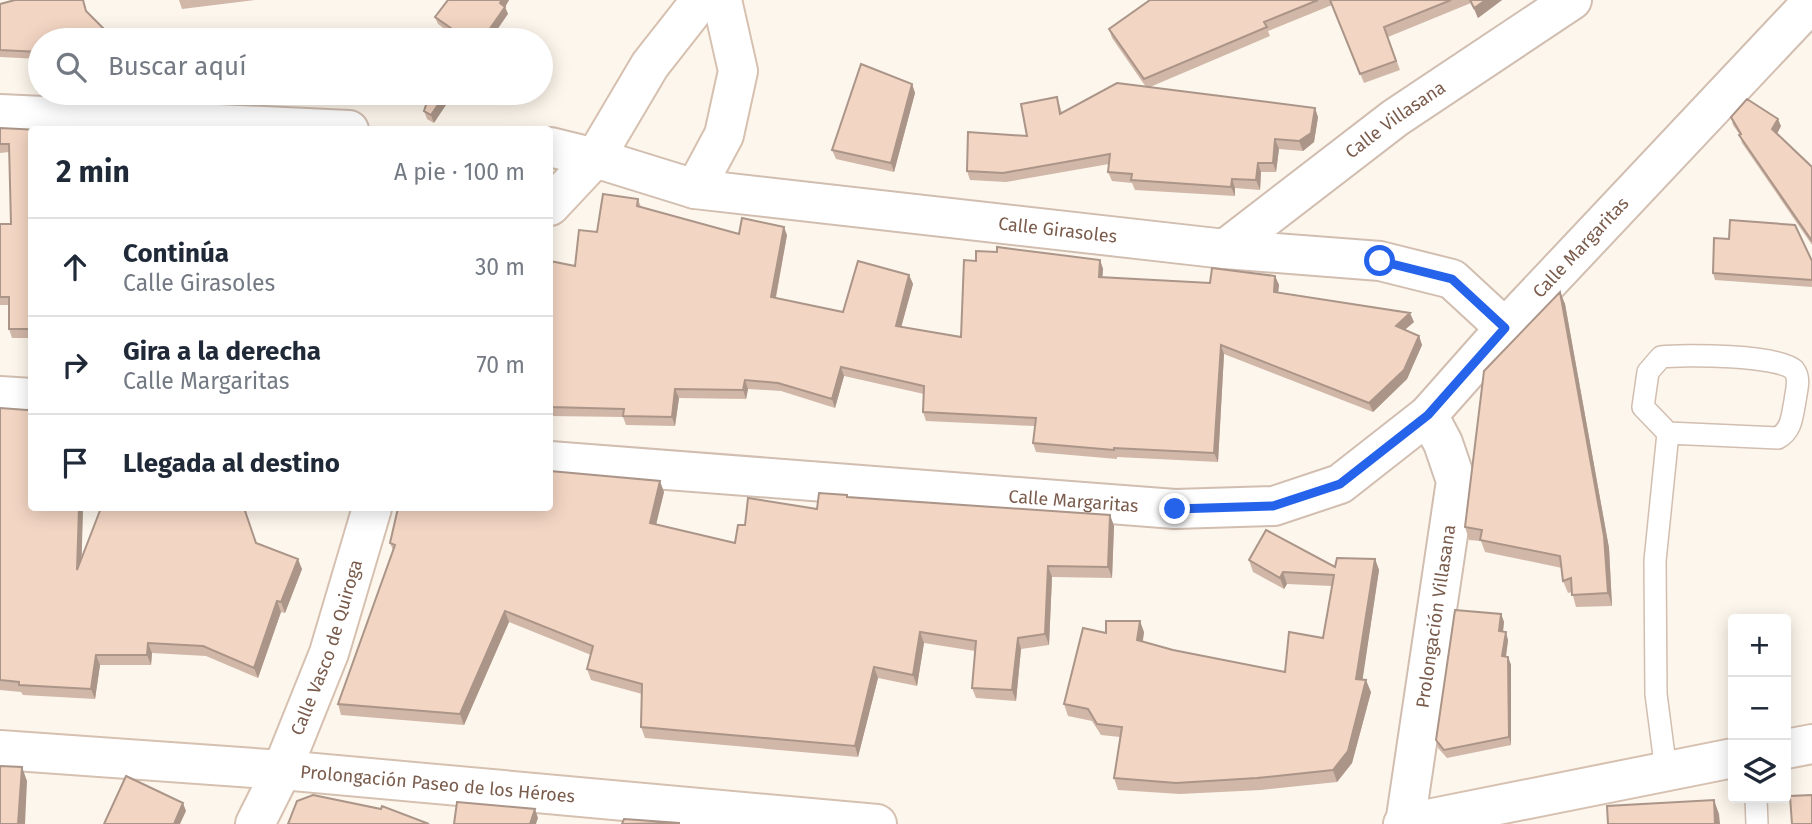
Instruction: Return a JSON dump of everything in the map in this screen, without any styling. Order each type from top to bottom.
[{"type":"street","points":[[553,203],[595,158],[650,65],[701,0]]},
{"type":"street","points":[[695,189],[724,135],[738,71],[722,0]]},
{"type":"street","name":"Calle Villasana","points":[[1224,250],[1395,118],[1573,0]]},
{"type":"street","name":"Calle Margaritas","points":[[553,461],[1175,509],[1273,506],[1340,484],[1428,415],[1505,328],[1812,2]]},
{"type":"street","points":[[0,114],[262,126]]},
{"type":"street","name":"Calle Girasoles","points":[[553,148],[695,189],[1224,250],[1380,261],[1452,279],[1505,328]]},
{"type":"street","points":[[0,396],[28,398]]},
{"type":"street","name":"Prolongación Villasana","points":[[1405,824],[1456,481],[1443,443],[1428,415]]},
{"type":"street","name":"Calle Vasco de Quiroga","points":[[255,824],[282,770],[329,653],[371,511]]},
{"type":"street","points":[[1791,748],[1812,744]]},
{"type":"street","name":"Prolongación Paseo de los Héroes","points":[[0,750],[282,770],[877,824]]},
{"type":"street","points":[[1405,824],[1728,759]]},
{"type":"lane","points":[[1667,771],[1656,694],[1655,561],[1668,433],[1643,407],[1648,372],[1661,357],[1685,354],[1769,361],[1784,364],[1794,371],[1798,380],[1791,424],[1786,433],[1778,438],[1668,433]]},
{"type":"lane","points":[[1756,803],[1757,824]]},
{"type":"building","points":[[15,0],[83,0],[86,11],[103,28],[28,28],[28,51],[0,50],[0,4]]},
{"type":"building","points":[[448,0],[502,0],[500,3],[505,7],[490,28],[451,28],[435,17]]},
{"type":"building","points":[[1150,0],[1318,0],[1264,22],[1267,27],[1144,79],[1109,29]]},
{"type":"building","points":[[1330,0],[1451,0],[1384,27],[1396,61],[1360,74]]},
{"type":"building","points":[[1470,0],[1486,0],[1474,8]]},
{"type":"building","points":[[861,64],[912,84],[891,163],[832,150]]},
{"type":"building","points":[[1117,83],[1315,108],[1311,133],[1299,141],[1275,139],[1273,163],[1258,163],[1256,180],[1232,179],[1231,187],[1131,180],[1132,174],[1108,172],[1110,154],[1003,173],[967,171],[968,132],[1027,136],[1021,104],[1057,97],[1060,114]]},
{"type":"building","points":[[1747,99],[1778,119],[1772,129],[1812,167],[1812,241],[1739,135],[1741,134],[1731,117]]},
{"type":"building","points":[[426,105],[438,105],[431,115],[424,111]]},
{"type":"building","points":[[0,128],[28,129],[28,329],[9,329],[9,297],[0,297],[0,224],[11,224],[9,144],[0,144]]},
{"type":"building","points":[[603,194],[638,199],[637,206],[739,234],[742,218],[784,227],[771,297],[843,312],[858,261],[909,275],[896,326],[961,337],[964,260],[976,261],[976,251],[997,252],[997,247],[1100,260],[1099,277],[1210,283],[1212,268],[1275,276],[1274,292],[1410,313],[1396,326],[1419,336],[1404,370],[1369,403],[1221,345],[1214,453],[1114,450],[1033,443],[1036,418],[923,412],[924,386],[841,367],[832,399],[778,383],[745,380],[743,390],[675,389],[672,417],[623,416],[624,409],[553,407],[553,262],[575,266],[579,230],[597,232]]},
{"type":"building","points":[[1730,220],[1795,225],[1812,261],[1812,280],[1713,273],[1714,238],[1729,239]]},
{"type":"building","points":[[1560,292],[1604,536],[1608,593],[1572,595],[1571,578],[1563,581],[1560,556],[1480,540],[1482,530],[1465,527],[1484,371]]},
{"type":"building","points":[[0,408],[28,410],[28,511],[79,511],[77,570],[100,511],[245,511],[256,543],[298,559],[281,602],[277,601],[254,668],[203,646],[148,643],[147,655],[96,655],[91,689],[19,685],[19,682],[0,680]]},
{"type":"building","points":[[553,471],[660,481],[650,523],[735,543],[738,525],[745,525],[748,498],[817,509],[819,493],[1110,515],[1108,567],[1048,566],[1045,634],[1018,638],[1012,690],[972,688],[976,641],[920,632],[913,675],[874,667],[855,746],[641,727],[642,684],[587,669],[593,646],[505,611],[460,714],[338,704],[395,545],[390,543],[397,511],[553,511]]},
{"type":"building","points":[[1266,530],[1335,567],[1337,558],[1375,559],[1356,679],[1366,680],[1348,751],[1333,770],[1176,783],[1114,778],[1122,727],[1097,724],[1088,709],[1064,704],[1083,628],[1106,633],[1106,621],[1140,621],[1137,640],[1173,650],[1285,672],[1289,632],[1323,638],[1334,575],[1283,572],[1280,578],[1249,560]]},
{"type":"building","points":[[1455,610],[1501,614],[1499,631],[1506,632],[1502,656],[1508,657],[1509,737],[1444,750],[1436,740]]},
{"type":"building","points":[[0,766],[22,767],[18,824],[0,824]]},
{"type":"building","points":[[126,776],[183,803],[174,824],[104,824]]},
{"type":"building","points":[[313,795],[381,809],[382,806],[429,824],[288,824],[297,801]]},
{"type":"building","points":[[1812,795],[1812,824],[1792,824],[1791,796]]},
{"type":"building","points":[[1714,800],[1715,824],[1608,824],[1607,806]]},
{"type":"building","points":[[457,802],[535,809],[530,824],[454,824]]},
{"type":"building","points":[[624,819],[680,823],[622,824]]},
{"type":"route","points":[[1175,509],[1273,506],[1340,484],[1428,415],[1505,328],[1452,279],[1380,261]]}]
